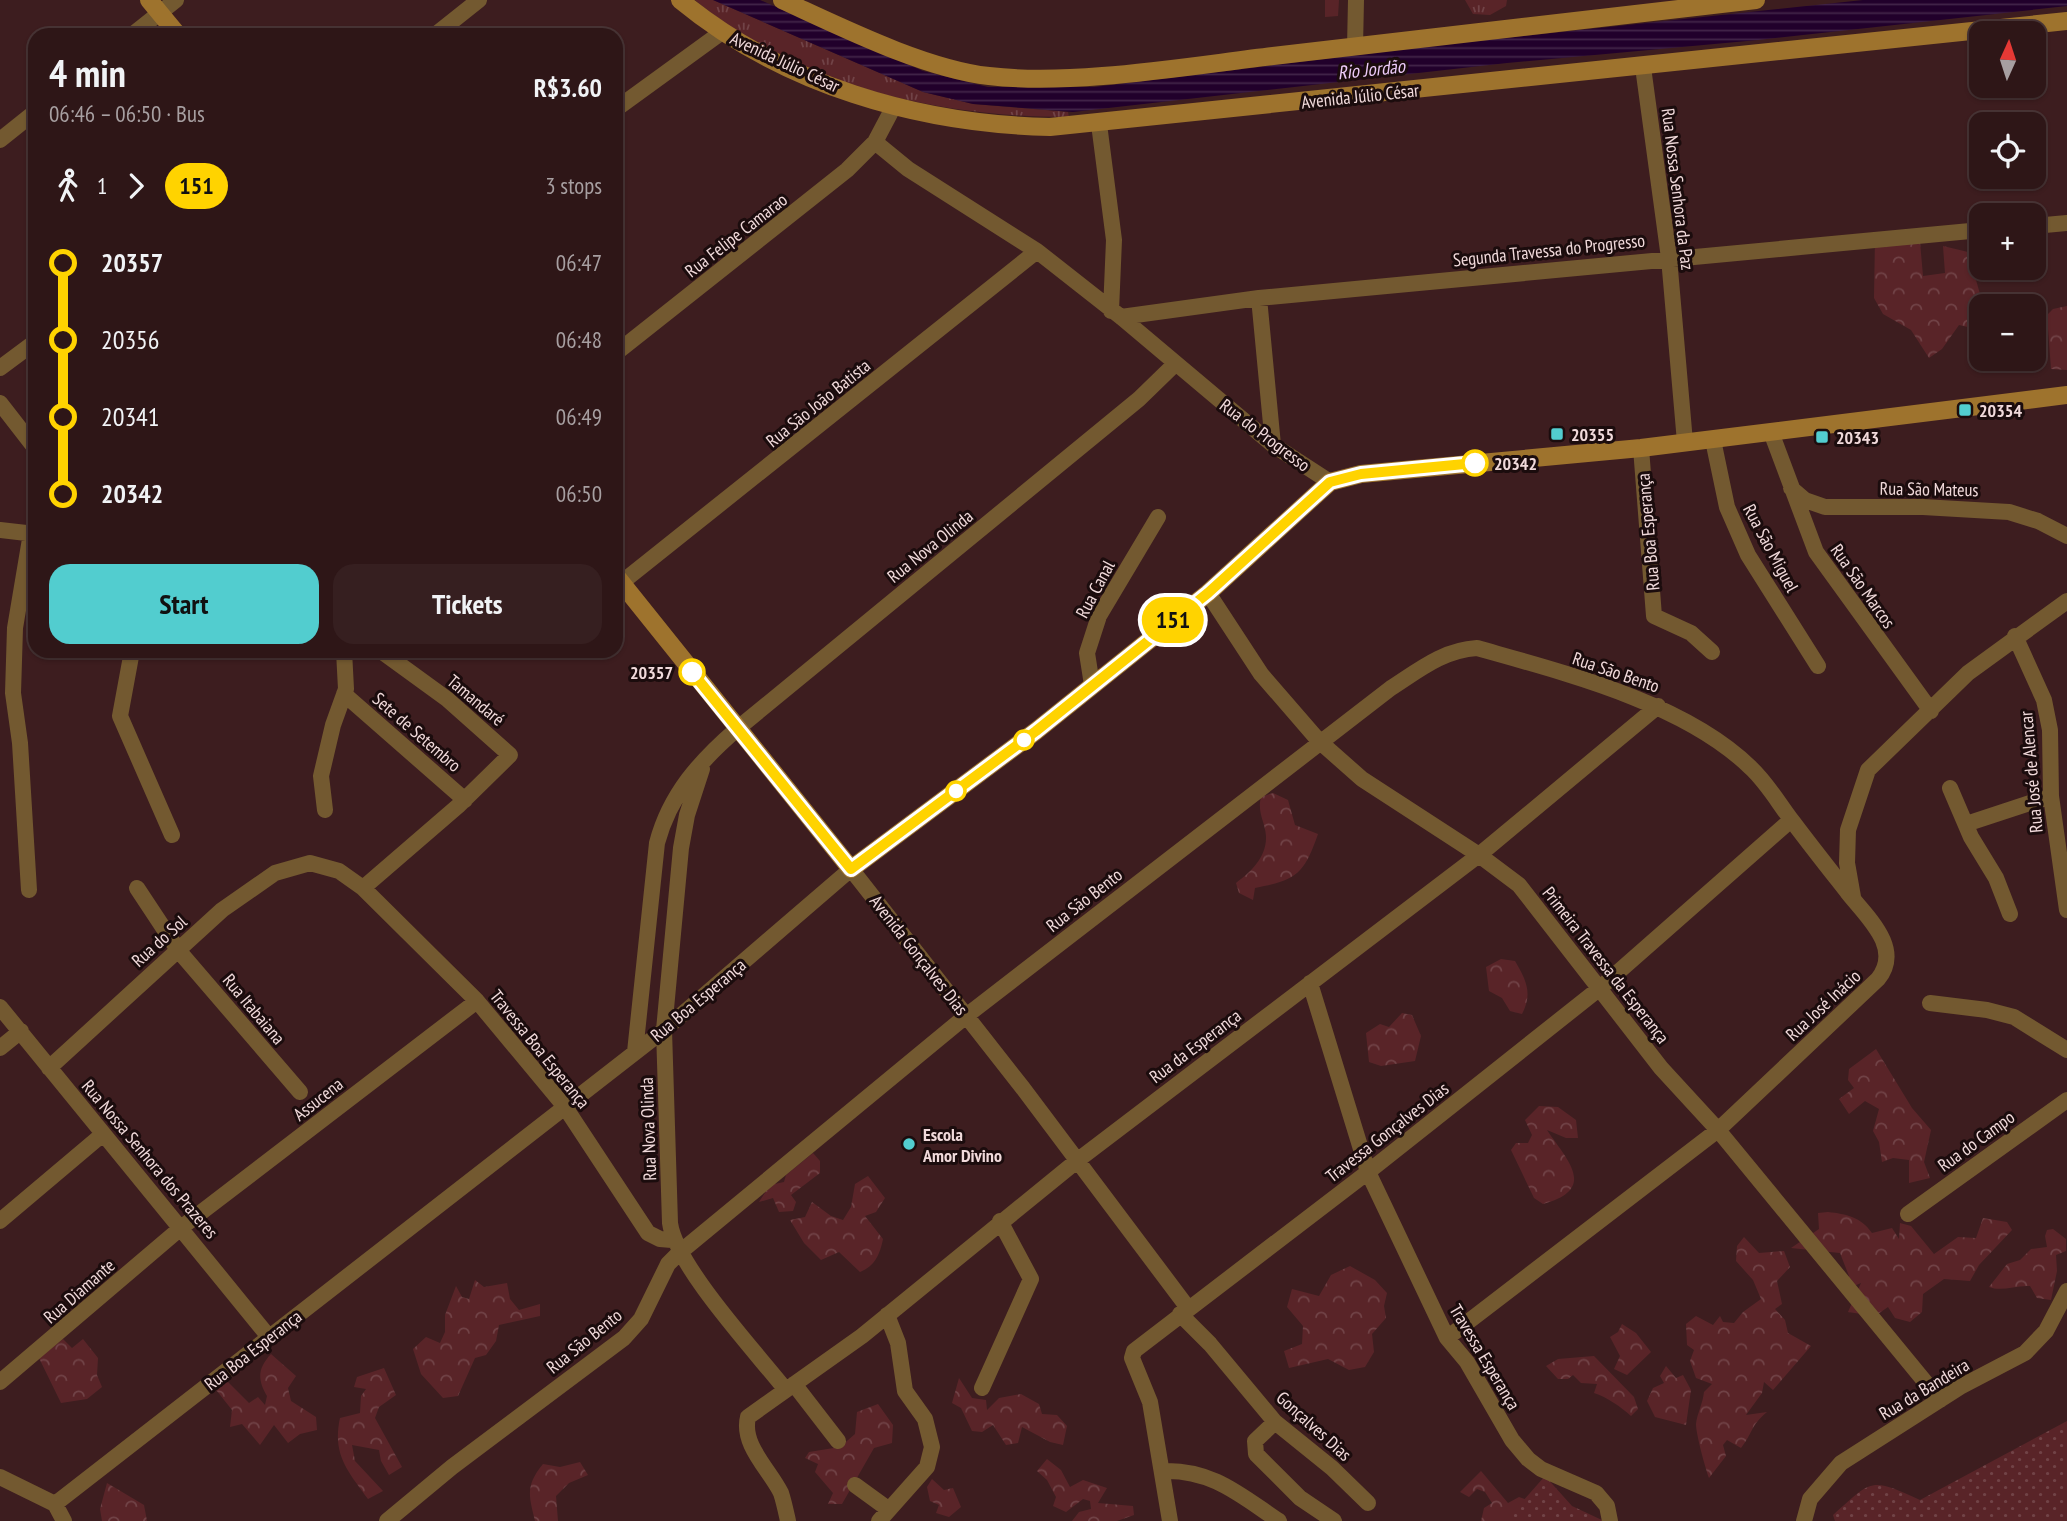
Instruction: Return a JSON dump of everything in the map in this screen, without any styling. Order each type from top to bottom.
[{"type":"street","points":[[138,28],[154,7],[176,0]]},
{"type":"street","points":[[444,28],[479,0]]},
{"type":"street","name":"Avenida Júlio César","points":[[680,0],[722,32],[822,82],[933,117],[1006,126],[1099,124],[2067,21]]},
{"type":"street","points":[[782,0],[940,65],[989,76],[1095,75],[1756,0]]},
{"type":"street","points":[[1355,47],[1356,0]]},
{"type":"street","points":[[154,7],[172,28]]},
{"type":"street","points":[[623,104],[722,32]]},
{"type":"street","name":"Rua Nossa Senhora da Paz","points":[[1643,67],[1669,258],[1685,442]]},
{"type":"street","points":[[875,142],[894,106]]},
{"type":"street","points":[[0,140],[28,118]]},
{"type":"street","points":[[1099,124],[1114,240],[1116,314]]},
{"type":"street","name":"Rua do Progresso","points":[[875,142],[948,197],[1037,251],[1273,445],[1330,482]]},
{"type":"street","name":"Rua Felipe Camarao","points":[[623,348],[785,221],[875,142]]},
{"type":"street","points":[[2046,225],[2067,223]]},
{"type":"street","name":"Segunda Travessa do Progresso","points":[[1116,314],[1669,258],[1969,231]]},
{"type":"street","name":"Rua São João Batista","points":[[623,585],[1037,251]]},
{"type":"street","points":[[1259,298],[1273,445]]},
{"type":"street","points":[[0,368],[28,347]]},
{"type":"street","name":"Rua Nova Olinda","points":[[635,1052],[657,843],[664,819],[679,790],[708,754],[737,729],[1139,399],[1175,364]]},
{"type":"street","points":[[1330,482],[1394,471],[1713,440],[2067,395]]},
{"type":"street","points":[[0,403],[28,439]]},
{"type":"street","name":"Rua São Marcos","points":[[1771,432],[1816,552],[1931,711]]},
{"type":"street","name":"Rua São Miguel","points":[[1713,440],[1727,507],[1748,555],[1818,666]]},
{"type":"street","name":"Rua Boa Esperança","points":[[1641,448],[1654,615],[1691,632],[1712,652]]},
{"type":"street","name":"Rua Boa Esperança","points":[[55,1504],[664,1030],[851,869],[1036,731],[1208,593],[1330,482]]},
{"type":"street","name":"Rua São Mateus","points":[[1791,488],[1805,500],[1825,507],[1937,507],[2009,512],[2038,521],[2067,536]]},
{"type":"street","name":"Rua Canal","points":[[1093,685],[1087,653],[1100,616],[1158,517]]},
{"type":"street","points":[[0,530],[28,533]]},
{"type":"street","points":[[28,559],[15,628],[13,693],[20,743],[29,891]]},
{"type":"street","name":"Avenida Gonçalves Dias","points":[[623,589],[851,869],[1078,1160],[1184,1311]]},
{"type":"street","name":"Primeira Travessa da Esperança","points":[[1208,593],[1261,674],[1319,741],[1362,779],[1519,884],[1661,1068],[1718,1130],[1940,1400]]},
{"type":"street","points":[[1853,900],[1847,863],[1848,830],[1858,792],[1868,770],[1968,673],[2015,636],[2067,601]]},
{"type":"street","name":"Rua José de Alencar","points":[[2015,636],[2044,700],[2050,730],[2052,796],[2067,910]]},
{"type":"street","name":"Rua São Bento","points":[[387,1521],[452,1467],[624,1338],[641,1319],[676,1247],[966,1016],[1319,741],[1391,688],[1457,649],[1477,648],[1658,706],[1724,746],[1767,784],[1791,820],[1853,900]]},
{"type":"street","points":[[131,658],[120,716],[172,835]]},
{"type":"street","points":[[325,810],[321,776],[344,694],[344,658]]},
{"type":"street","name":"Tamandaré","points":[[391,658],[447,699],[510,755],[465,800]]},
{"type":"street","name":"Sete de Setembro","points":[[344,694],[465,800]]},
{"type":"street","name":"Rua da Esperança","points":[[788,1521],[780,1493],[760,1463],[746,1424],[753,1412],[862,1336],[1078,1160],[1479,855],[1658,706]]},
{"type":"street","name":"Rua Nova Olinda","points":[[676,1247],[664,1030],[681,848],[687,815],[708,754]]},
{"type":"street","points":[[1950,788],[1978,851],[1993,871],[2010,914]]},
{"type":"street","points":[[1966,824],[2052,796]]},
{"type":"street","points":[[363,888],[465,800]]},
{"type":"street","name":"Travessa Gonçalves Dias","points":[[1170,1521],[1150,1402],[1132,1354],[1600,988],[1791,820]]},
{"type":"street","name":"Travessa Boa Esperança","points":[[310,863],[339,871],[363,888],[477,1001],[565,1107],[648,1233],[676,1247]]},
{"type":"street","name":"Rua do Sol","points":[[49,1069],[222,910],[275,873],[310,863]]},
{"type":"street","name":"Rua Itabaiana","points":[[137,888],[178,950],[300,1093]]},
{"type":"street","name":"Rua José Inácio","points":[[1447,1338],[1718,1130],[1885,971],[1887,958],[1881,934],[1853,900]]},
{"type":"street","name":"Travessa Esperança","points":[[1310,983],[1368,1172],[1447,1338],[1467,1362],[1512,1440],[1528,1459],[1541,1469],[1596,1493],[1607,1506],[1611,1521]]},
{"type":"street","name":"Assucena","points":[[182,1227],[477,1001]]},
{"type":"street","points":[[1930,1003],[1987,1010],[2014,1017],[2067,1050]]},
{"type":"street","name":"Rua Nossa Senhora dos Prazeres","points":[[0,1007],[270,1337]]},
{"type":"street","points":[[0,1048],[20,1031]]},
{"type":"street","name":"Rua do Campo","points":[[1908,1214],[2067,1100]]},
{"type":"street","points":[[0,1221],[103,1133]]},
{"type":"street","points":[[982,1388],[1031,1279],[1000,1221]]},
{"type":"street","name":"Rua Diamante","points":[[0,1382],[182,1227]]},
{"type":"street","points":[[676,1247],[789,1386],[838,1441]]},
{"type":"street","name":"Rua da Bandeira","points":[[1804,1521],[1810,1499],[1841,1463],[1940,1400],[2025,1353],[2046,1331],[2067,1291]]},
{"type":"street","name":"Gonçalves Dias","points":[[1184,1311],[1275,1422],[1332,1468],[1368,1503]]},
{"type":"street","points":[[855,1485],[883,1515],[928,1467],[932,1447],[925,1419],[905,1391],[898,1343],[887,1315]]},
{"type":"street","points":[[1275,1422],[1255,1441],[1256,1454],[1300,1498],[1334,1521]]},
{"type":"street","points":[[1162,1471],[1199,1472],[1215,1479],[1279,1521]]},
{"type":"street","points":[[0,1477],[55,1504],[64,1521]]},
{"type":"green space","points":[[695,0],[713,0],[923,92],[973,104],[1068,112],[1069,117],[970,111],[871,91],[778,55],[735,30]]},
{"type":"green space","points":[[1325,0],[1339,0],[1338,16],[1325,17]]},
{"type":"green space","points":[[1465,0],[1507,0],[1506,6],[1490,15],[1473,14]]},
{"type":"green space","points":[[1875,239],[1920,242],[1923,276],[1945,273],[1943,246],[1968,252],[1969,280],[1976,280],[1980,294],[1969,294],[1969,327],[1959,325],[1942,349],[1929,358],[1911,330],[1883,314],[1874,298]]},
{"type":"green space","points":[[2067,306],[2067,370],[2051,369],[2047,315],[2053,309]]},
{"type":"green space","points":[[1273,793],[1288,800],[1295,825],[1318,834],[1303,867],[1281,882],[1255,888],[1253,900],[1239,893],[1236,883],[1252,869],[1264,851],[1266,836],[1260,803],[1261,797]]},
{"type":"green space","points":[[1501,959],[1515,961],[1525,981],[1528,993],[1522,1014],[1510,1011],[1502,998],[1489,991],[1486,967]]},
{"type":"green space","points":[[1402,1013],[1412,1015],[1421,1036],[1415,1061],[1381,1066],[1369,1062],[1366,1033],[1380,1024],[1389,1027]]},
{"type":"green space","points":[[1876,1049],[1912,1108],[1931,1130],[1924,1162],[1930,1178],[1909,1183],[1909,1160],[1893,1158],[1882,1162],[1879,1142],[1873,1131],[1879,1109],[1865,1101],[1849,1114],[1839,1099],[1854,1088],[1848,1080],[1849,1069]]},
{"type":"green space","points":[[1539,1106],[1558,1107],[1576,1120],[1578,1138],[1566,1138],[1547,1130],[1569,1162],[1574,1182],[1570,1190],[1560,1198],[1543,1204],[1534,1198],[1511,1150],[1516,1143],[1528,1143],[1532,1135],[1525,1120]]},
{"type":"green space","points":[[813,1153],[820,1161],[820,1173],[791,1195],[796,1202],[793,1211],[779,1212],[773,1198],[759,1202],[770,1185],[784,1182],[786,1175]]},
{"type":"green space","points":[[868,1176],[885,1198],[876,1212],[865,1216],[883,1239],[876,1259],[860,1272],[839,1252],[821,1260],[804,1243],[790,1220],[805,1217],[812,1202],[831,1216],[843,1220],[851,1207],[855,1184]]},
{"type":"green space","points":[[1828,1212],[1853,1217],[1872,1233],[1892,1228],[1899,1239],[1900,1223],[1911,1226],[1934,1254],[1958,1237],[1976,1238],[1983,1218],[2007,1222],[2012,1230],[1979,1265],[1970,1281],[1944,1279],[1923,1294],[1922,1312],[1910,1322],[1895,1318],[1888,1307],[1875,1316],[1848,1312],[1861,1283],[1849,1288],[1849,1276],[1840,1253],[1791,1248],[1819,1229],[1818,1213]]},
{"type":"green space","points":[[2053,1229],[2066,1239],[2066,1251],[2056,1255],[2057,1271],[2051,1300],[2037,1298],[2030,1286],[1999,1289],[1989,1287],[2007,1264],[2020,1260],[2031,1249],[2047,1247],[2047,1230]]},
{"type":"green space","points":[[1744,1237],[1759,1253],[1784,1251],[1790,1267],[1777,1281],[1782,1304],[1775,1309],[1785,1320],[1788,1333],[1811,1346],[1773,1390],[1764,1382],[1762,1393],[1746,1415],[1767,1412],[1757,1421],[1741,1448],[1727,1440],[1723,1445],[1726,1456],[1709,1478],[1696,1424],[1704,1392],[1712,1384],[1696,1378],[1690,1361],[1694,1350],[1687,1345],[1686,1324],[1696,1316],[1713,1325],[1720,1316],[1723,1322],[1734,1323],[1743,1312],[1761,1299],[1753,1280],[1736,1261],[1737,1246]]},
{"type":"green space","points":[[1350,1266],[1375,1280],[1387,1293],[1384,1306],[1386,1318],[1372,1334],[1374,1352],[1365,1367],[1349,1370],[1328,1359],[1289,1368],[1284,1351],[1302,1344],[1303,1326],[1287,1307],[1292,1289],[1319,1296],[1331,1275]]},
{"type":"green space","points":[[475,1280],[484,1287],[507,1283],[510,1299],[519,1310],[540,1304],[540,1316],[499,1325],[496,1341],[486,1355],[475,1358],[458,1396],[443,1398],[421,1374],[413,1349],[426,1337],[440,1343],[445,1332],[445,1315],[456,1286],[462,1297],[469,1299]]},
{"type":"green space","points":[[1622,1324],[1636,1333],[1651,1352],[1627,1375],[1614,1369],[1620,1356],[1610,1337],[1618,1332]]},
{"type":"green space","points":[[63,1339],[72,1348],[83,1339],[98,1358],[97,1375],[102,1387],[87,1399],[61,1403],[39,1358]]},
{"type":"green space","points":[[271,1354],[296,1376],[288,1388],[291,1401],[316,1417],[317,1430],[300,1434],[288,1443],[274,1425],[260,1445],[242,1424],[230,1427],[232,1410],[213,1386],[225,1379],[249,1403],[258,1397],[265,1405],[267,1396],[260,1374],[263,1364]]},
{"type":"green space","points":[[1594,1356],[1634,1397],[1638,1409],[1631,1416],[1594,1393],[1597,1384],[1581,1383],[1573,1375],[1568,1379],[1558,1379],[1546,1366],[1558,1359]]},
{"type":"green space","points":[[1666,1366],[1676,1378],[1683,1375],[1691,1390],[1686,1425],[1655,1417],[1647,1401],[1653,1388],[1664,1383],[1660,1376]]},
{"type":"green space","points":[[384,1368],[396,1395],[379,1407],[375,1418],[402,1467],[389,1475],[381,1461],[379,1450],[352,1445],[355,1461],[383,1491],[368,1499],[340,1453],[338,1431],[340,1418],[360,1413],[361,1396],[366,1389],[354,1387],[357,1377]]},
{"type":"green space","points":[[959,1378],[972,1398],[986,1400],[987,1410],[999,1398],[1021,1394],[1039,1404],[1042,1414],[1057,1415],[1067,1426],[1063,1445],[1050,1442],[1022,1427],[1018,1443],[1006,1445],[993,1425],[982,1432],[972,1431],[961,1408],[952,1403]]},
{"type":"green space","points":[[878,1404],[893,1425],[892,1443],[874,1448],[842,1504],[828,1504],[833,1493],[815,1472],[818,1464],[805,1458],[809,1452],[840,1447],[855,1434],[857,1412]]},
{"type":"green space","points":[[2067,1421],[2067,1521],[1835,1521],[1833,1515],[1865,1488],[1881,1485],[1920,1500]]},
{"type":"green space","points":[[1047,1459],[1061,1470],[1070,1487],[1083,1480],[1107,1488],[1098,1503],[1133,1506],[1134,1515],[1117,1521],[1072,1521],[1079,1512],[1091,1509],[1090,1501],[1083,1499],[1066,1512],[1053,1506],[1056,1497],[1047,1480],[1037,1471]]},
{"type":"green space","points":[[580,1462],[588,1475],[569,1483],[556,1496],[558,1521],[535,1521],[530,1491],[533,1479],[543,1464],[560,1467]]},
{"type":"green space","points":[[1481,1471],[1508,1503],[1519,1497],[1530,1501],[1530,1521],[1481,1521],[1484,1508],[1492,1503],[1485,1492],[1477,1489],[1469,1497],[1460,1492]]},
{"type":"green space","points":[[1545,1476],[1572,1506],[1604,1521],[1505,1521]]},
{"type":"green space","points":[[932,1479],[944,1490],[953,1488],[961,1507],[949,1517],[936,1513],[939,1505],[930,1501],[927,1487]]},
{"type":"green space","points":[[107,1483],[144,1505],[147,1521],[102,1521],[100,1509]]},
{"type":"water","name":"Rio Jordão","points":[[713,0],[760,0],[923,71],[988,87],[1094,87],[1448,44],[1863,0],[2067,0],[2067,6],[1758,40],[1507,63],[1073,112],[973,104],[923,92]]},
{"type":"bus line","name":"151","points":[[692,672],[851,869],[1036,731],[1208,593],[1330,482],[1361,474],[1475,463]]},
{"type":"place","name":"20354","points":[[1965,410]]},
{"type":"place","name":"20355","points":[[1557,434]]},
{"type":"place","name":"20343","points":[[1822,437]]},
{"type":"place","name":"20342","points":[[1475,463]]},
{"type":"place","name":"20357","points":[[692,672]]},
{"type":"place","name":"Escola Amor Divino","points":[[909,1144]]}]
